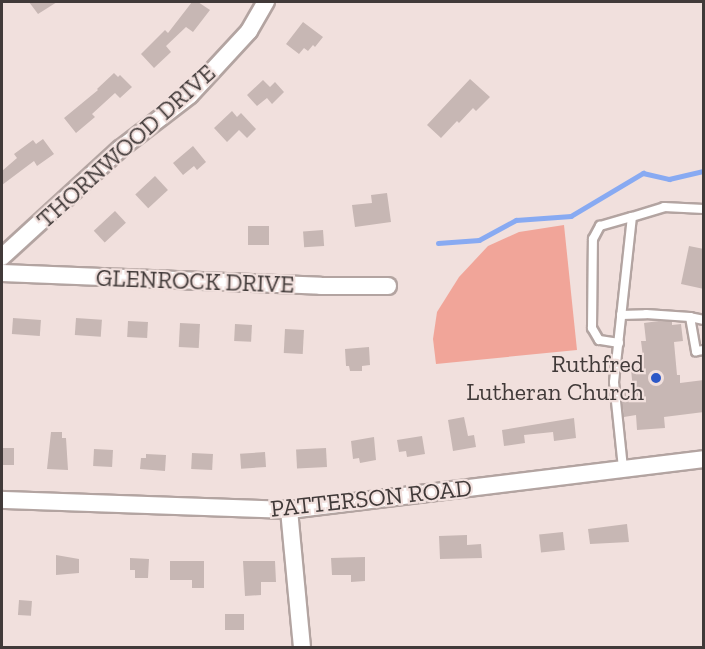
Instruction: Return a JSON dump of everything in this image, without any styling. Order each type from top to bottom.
[{"type":"street","name":"THORNWOOD DRIVE","points":[[2,257],[120,149],[190,95],[249,31],[267,2]]},
{"type":"street","name":"GLENROCK DRIVE","points":[[2,273],[321,286],[388,286]]},
{"type":"street","name":"PATTERSON ROAD","points":[[2,500],[289,510],[704,459]]},
{"type":"street","points":[[289,510],[302,648]]},
{"type":"lane","points":[[619,343],[599,340],[592,328],[592,238],[600,226],[664,207],[704,208]]},
{"type":"lane","points":[[623,468],[614,381],[632,217]]},
{"type":"lane","points":[[621,315],[646,314],[704,320]]},
{"type":"lane","points":[[690,317],[696,351],[704,350]]},
{"type":"shaded area","points":[[564,225],[577,350],[436,364],[433,339],[437,312],[459,277],[488,246],[519,232]]},
{"type":"building","points":[[29,2],[57,2],[38,14]]},
{"type":"building","points":[[192,2],[198,2],[210,10],[193,32],[186,27],[166,46],[171,52],[154,68],[141,54],[165,30],[168,33]]},
{"type":"building","points":[[303,22],[323,37],[315,47],[313,45],[308,51],[304,48],[299,54],[286,44]]},
{"type":"building","points":[[114,73],[118,77],[120,75],[132,87],[120,98],[115,93],[92,114],[95,117],[76,133],[64,118],[98,90]]},
{"type":"building","points":[[470,79],[490,97],[476,111],[473,108],[459,123],[457,121],[441,138],[427,125]]},
{"type":"building","points":[[263,80],[270,87],[275,82],[284,92],[272,104],[267,98],[257,106],[247,95]]},
{"type":"building","points":[[232,111],[237,117],[241,113],[256,129],[247,138],[239,130],[227,142],[214,128]]},
{"type":"building","points":[[43,139],[54,154],[37,166],[34,161],[2,185],[2,171],[17,158],[14,154],[33,140],[36,144]]},
{"type":"building","points":[[193,146],[206,162],[197,170],[194,166],[183,175],[173,163]]},
{"type":"building","points":[[155,176],[168,190],[148,208],[135,194]]},
{"type":"building","points":[[387,193],[391,222],[355,227],[352,205],[372,203],[371,195]]},
{"type":"building","points":[[115,211],[126,223],[105,242],[94,231]]},
{"type":"building","points":[[248,226],[269,226],[269,245],[248,245]]},
{"type":"building","points":[[323,230],[324,246],[304,247],[303,231]]},
{"type":"building","points":[[689,246],[704,249],[704,289],[681,284]]},
{"type":"building","points":[[13,318],[41,320],[40,336],[12,334]]},
{"type":"building","points":[[76,318],[102,320],[101,337],[75,335]]},
{"type":"building","points":[[128,321],[148,322],[147,338],[127,337]]},
{"type":"building","name":"Ruthfred Lutheran Church","points":[[672,322],[672,325],[681,324],[683,341],[674,342],[677,375],[680,375],[680,383],[704,380],[704,412],[664,417],[665,428],[637,430],[636,415],[624,417],[621,391],[633,389],[631,370],[644,365],[641,341],[646,341],[644,323]]},
{"type":"building","points":[[180,323],[200,324],[199,348],[179,347]]},
{"type":"building","points":[[235,324],[252,325],[251,342],[234,341]]},
{"type":"building","points":[[285,329],[304,330],[303,354],[284,353]]},
{"type":"building","points":[[369,347],[370,365],[362,366],[362,371],[350,371],[349,366],[346,366],[345,349]]},
{"type":"building","points":[[464,417],[468,436],[474,435],[476,447],[453,451],[448,420]]},
{"type":"building","points":[[574,418],[576,438],[554,441],[553,432],[524,435],[525,443],[504,446],[502,430]]},
{"type":"building","points":[[51,432],[62,432],[62,438],[66,438],[68,470],[47,469]]},
{"type":"building","points":[[422,436],[425,454],[407,457],[406,451],[399,452],[397,440]]},
{"type":"building","points":[[374,437],[376,460],[360,463],[359,458],[353,459],[351,441]]},
{"type":"building","points":[[2,448],[14,448],[14,465],[2,465]]},
{"type":"building","points":[[326,448],[327,467],[297,469],[296,450]]},
{"type":"building","points":[[94,449],[113,450],[112,467],[93,466]]},
{"type":"building","points":[[265,452],[266,467],[241,469],[240,454]]},
{"type":"building","points":[[192,453],[213,454],[212,470],[191,469]]},
{"type":"building","points":[[146,454],[166,455],[165,471],[140,469],[141,458],[146,458]]},
{"type":"building","points":[[627,524],[629,542],[590,544],[588,529]]},
{"type":"building","points":[[563,532],[565,550],[541,552],[539,535]]},
{"type":"building","points":[[467,535],[467,545],[481,544],[482,558],[440,559],[439,536]]},
{"type":"building","points":[[56,555],[79,559],[79,573],[56,575]]},
{"type":"building","points":[[365,557],[365,581],[351,582],[351,575],[332,575],[331,558]]},
{"type":"building","points":[[130,558],[149,559],[148,578],[135,578],[135,570],[130,570]]},
{"type":"building","points":[[170,561],[204,561],[204,588],[192,588],[192,580],[170,580]]},
{"type":"building","points":[[243,561],[275,561],[276,582],[261,582],[261,595],[245,596]]},
{"type":"building","points":[[19,600],[32,601],[31,616],[18,615]]},
{"type":"building","points":[[225,614],[244,614],[244,630],[225,630]]},
{"type":"waterway","points":[[438,243],[479,240],[516,220],[571,216],[643,173],[669,179],[704,171]]},
{"type":"place","name":"Ruthfred Lutheran Church","points":[[656,378]]}]
